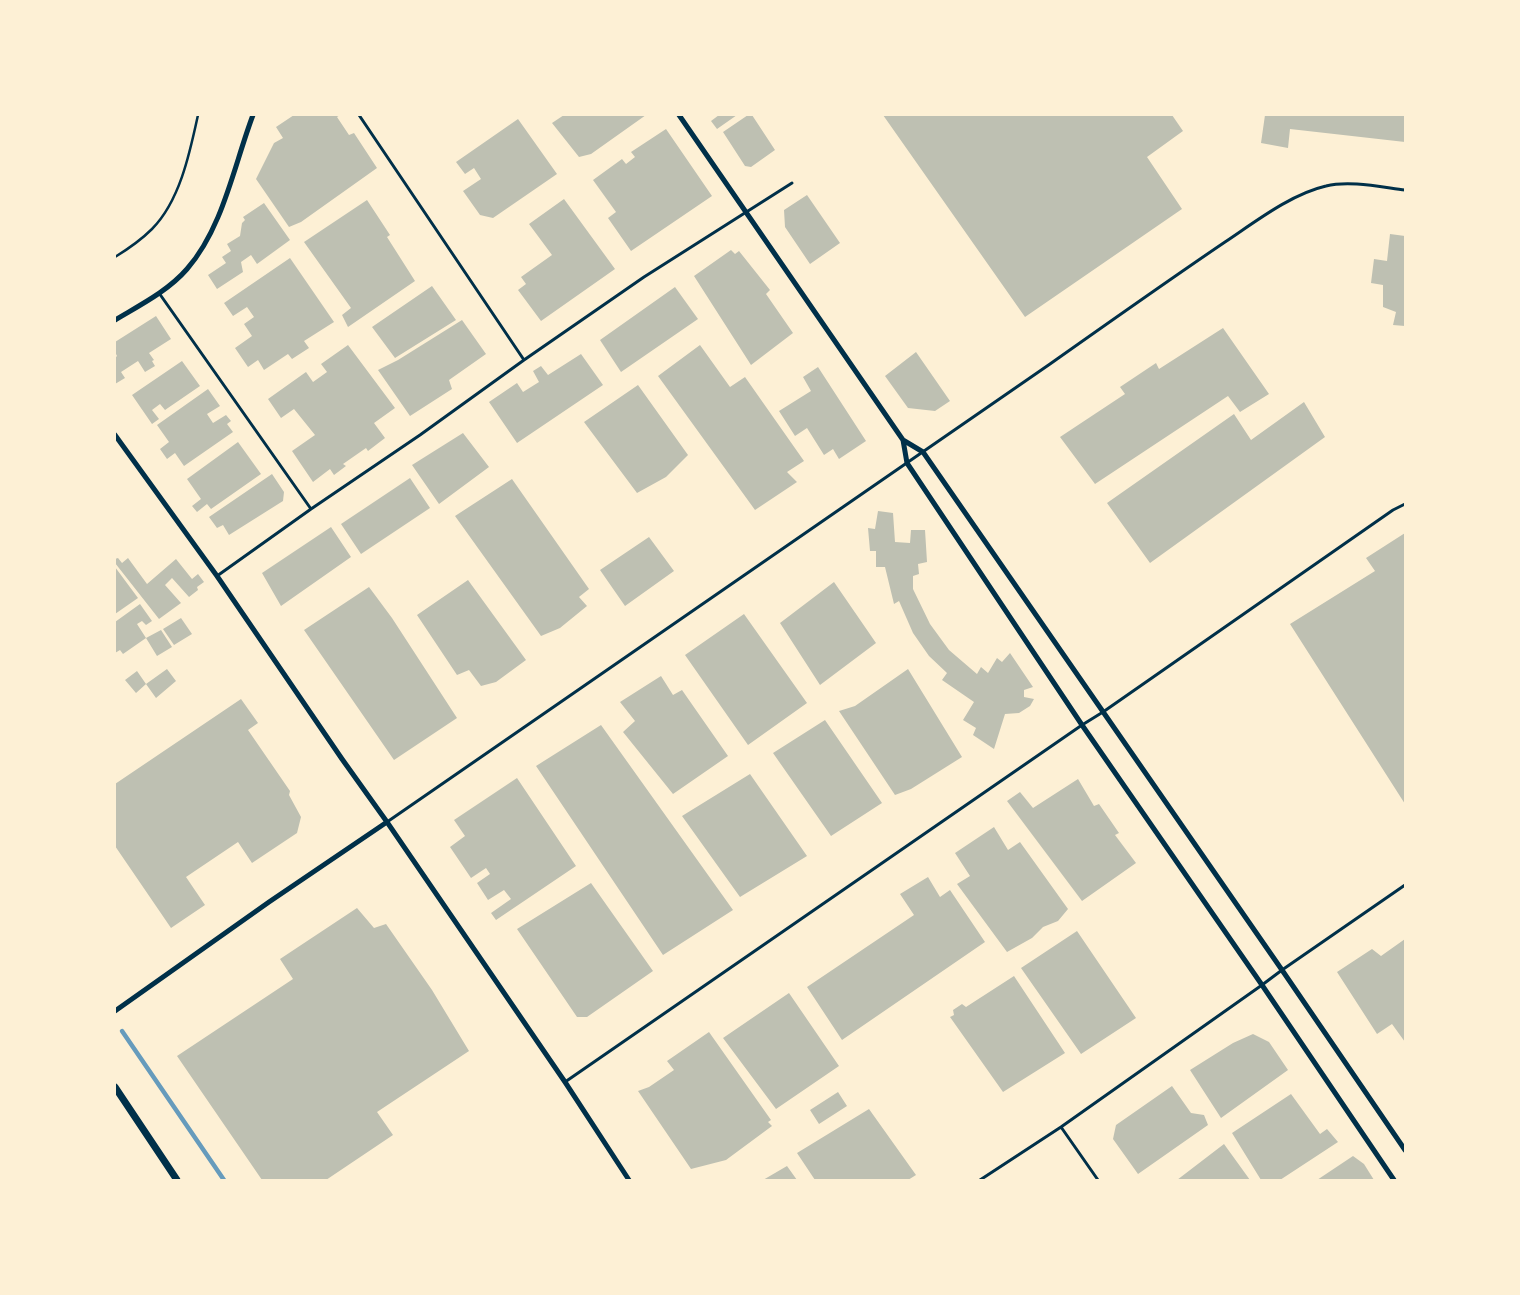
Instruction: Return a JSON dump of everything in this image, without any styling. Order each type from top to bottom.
[{"type":"street","points":[[115,320],[159,293],[186,270],[200,251],[218,218],[253,115]]},
{"type":"street","points":[[679,115],[748,212],[903,440],[907,463],[1082,725],[1394,1180]]},
{"type":"street","points":[[115,436],[217,576],[331,744],[387,822],[565,1082],[629,1180]]},
{"type":"street","points":[[903,440],[923,452],[1405,1150]]},
{"type":"street","points":[[115,1011],[387,822]]},
{"type":"street","points":[[115,1087],[176,1180]]},
{"type":"lane","points":[[359,115],[524,360]]},
{"type":"lane","points":[[217,576],[644,277],[792,183]]},
{"type":"lane","points":[[387,822],[646,641],[1267,214],[1298,197],[1327,185],[1356,184],[1405,190]]},
{"type":"lane","points":[[159,293],[311,509]]},
{"type":"lane","points":[[565,1082],[1082,725],[1104,712],[1393,510],[1405,504]]},
{"type":"lane","points":[[980,1180],[1061,1127],[1405,885]]},
{"type":"lane","points":[[1061,1127],[1098,1180]]},
{"type":"path","points":[[115,257],[152,228],[168,207],[178,189],[198,115]]},
{"type":"building","points":[[294,115],[340,115],[337,117],[349,135],[354,133],[377,168],[301,222],[289,227],[256,179],[274,143],[283,138],[276,127]]},
{"type":"building","points":[[564,115],[646,115],[591,154],[579,157],[552,123]]},
{"type":"building","points":[[719,115],[737,115],[717,129],[711,121]]},
{"type":"building","points":[[748,115],[752,115],[775,150],[751,167],[745,166],[723,132]]},
{"type":"building","points":[[883,115],[1172,115],[1183,131],[1147,157],[1182,209],[1025,317]]},
{"type":"building","points":[[1265,115],[1405,115],[1405,142],[1290,129],[1288,148],[1261,143]]},
{"type":"building","points":[[518,119],[557,174],[493,218],[480,215],[463,191],[481,179],[474,168],[465,174],[456,162]]},
{"type":"building","points":[[666,129],[712,196],[631,251],[608,218],[616,212],[593,180],[622,159],[626,164],[635,157],[631,152]]},
{"type":"building","points":[[807,195],[840,243],[810,264],[785,227],[784,210]]},
{"type":"building","points":[[564,199],[615,269],[541,321],[518,290],[526,284],[521,277],[552,255],[529,224]]},
{"type":"building","points":[[367,200],[390,235],[387,237],[415,281],[348,327],[342,315],[351,308],[304,242]]},
{"type":"building","points":[[264,203],[290,240],[257,264],[251,255],[241,262],[243,272],[217,289],[208,275],[226,263],[222,257],[231,251],[227,244],[240,236],[242,223],[245,220],[243,217]]},
{"type":"building","points":[[1390,234],[1405,236],[1405,326],[1393,325],[1396,312],[1383,307],[1383,285],[1371,283],[1374,259],[1387,261]]},
{"type":"building","points":[[731,250],[735,254],[739,251],[770,290],[766,294],[793,333],[751,365],[694,276]]},
{"type":"building","points":[[290,258],[334,322],[304,341],[309,348],[292,359],[288,354],[264,370],[258,360],[248,367],[235,348],[252,336],[244,324],[254,317],[247,307],[233,316],[224,303]]},
{"type":"building","points":[[432,286],[456,320],[395,358],[372,327]]},
{"type":"building","points":[[675,287],[698,319],[621,372],[600,340]]},
{"type":"building","points":[[156,316],[171,339],[149,353],[154,360],[152,361],[155,366],[145,372],[138,361],[121,372],[125,378],[115,384],[115,358],[117,356],[115,342]]},
{"type":"building","points":[[462,320],[486,354],[449,380],[452,389],[410,416],[378,370],[398,360]]},
{"type":"building","points":[[1223,328],[1269,394],[1240,412],[1228,396],[1095,484],[1060,437],[1125,394],[1120,387],[1156,363],[1159,369]]},
{"type":"building","points":[[348,345],[395,408],[374,423],[385,438],[368,451],[366,448],[343,464],[346,466],[334,475],[330,469],[313,482],[292,451],[315,435],[294,409],[281,418],[268,399],[306,372],[313,382],[327,372],[321,364]]},
{"type":"building","points":[[700,345],[730,387],[745,377],[804,461],[787,472],[797,482],[755,510],[658,376]]},
{"type":"building","points":[[916,352],[950,401],[935,411],[908,408],[885,376]]},
{"type":"building","points":[[581,354],[603,385],[517,443],[489,402],[517,383],[523,392],[539,382],[533,371],[541,366],[548,375]]},
{"type":"building","points":[[182,361],[200,386],[165,410],[160,404],[152,410],[159,419],[152,424],[132,395]]},
{"type":"building","points":[[818,367],[866,441],[839,459],[833,449],[824,455],[807,428],[795,436],[779,411],[811,391],[803,377]]},
{"type":"building","points":[[638,385],[688,455],[666,477],[637,493],[584,422]]},
{"type":"building","points":[[208,389],[220,406],[207,414],[213,423],[226,415],[231,421],[227,424],[233,432],[184,466],[175,453],[167,459],[160,449],[169,442],[157,425]]},
{"type":"building","points":[[1304,402],[1325,437],[1150,563],[1107,503],[1234,414],[1251,440]]},
{"type":"building","points":[[463,433],[489,467],[439,504],[412,465]]},
{"type":"building","points":[[238,442],[261,474],[211,509],[207,504],[197,512],[192,506],[201,499],[187,479]]},
{"type":"building","points":[[272,474],[284,492],[283,501],[229,535],[223,525],[217,528],[209,517]]},
{"type":"building","points":[[410,478],[430,508],[361,554],[341,524]]},
{"type":"building","points":[[512,479],[589,589],[579,597],[587,606],[560,628],[541,636],[455,516]]},
{"type":"building","points":[[878,511],[893,513],[895,542],[910,543],[911,530],[925,530],[927,562],[918,564],[919,574],[913,576],[913,589],[930,624],[949,650],[977,674],[981,667],[988,673],[997,658],[1002,662],[1010,653],[1033,687],[1024,690],[1024,697],[1034,699],[1030,706],[1019,713],[1005,714],[994,749],[973,735],[976,728],[963,720],[974,702],[942,680],[947,673],[929,656],[913,633],[899,601],[894,604],[885,567],[876,567],[876,551],[870,551],[868,528],[875,529]]},
{"type":"building","points":[[331,527],[351,557],[281,606],[262,573]]},
{"type":"building","points":[[1405,533],[1405,804],[1290,624],[1375,571],[1366,558]]},
{"type":"building","points":[[649,537],[674,571],[625,606],[600,570]]},
{"type":"building","points":[[118,558],[122,563],[128,558],[147,584],[176,559],[192,579],[198,574],[204,582],[189,597],[172,578],[165,585],[181,603],[159,619],[115,563],[115,559]]},
{"type":"building","points":[[115,567],[138,598],[115,614]]},
{"type":"building","points":[[468,580],[526,660],[496,682],[481,686],[469,670],[457,675],[417,615]]},
{"type":"building","points":[[834,582],[876,643],[820,685],[780,623]]},
{"type":"building","points":[[369,587],[392,618],[457,718],[394,760],[304,630]]},
{"type":"building","points":[[140,604],[152,621],[146,625],[142,621],[137,624],[146,638],[123,654],[120,650],[115,653],[115,622]]},
{"type":"building","points":[[744,614],[807,703],[748,745],[685,655]]},
{"type":"building","points":[[181,618],[192,634],[174,645],[163,629]]},
{"type":"building","points":[[161,630],[172,647],[157,656],[146,638]]},
{"type":"building","points":[[167,669],[176,681],[156,698],[146,684]]},
{"type":"building","points":[[908,669],[962,757],[911,789],[895,795],[839,711],[855,706]]},
{"type":"building","points":[[137,671],[146,684],[136,693],[125,680]]},
{"type":"building","points":[[661,676],[673,695],[682,690],[728,756],[673,794],[623,732],[635,721],[620,702]]},
{"type":"building","points":[[241,699],[258,723],[248,730],[290,791],[289,795],[301,817],[297,833],[252,863],[238,842],[186,877],[205,905],[171,928],[115,846],[115,784]]},
{"type":"building","points":[[825,720],[882,803],[831,836],[773,753]]},
{"type":"building","points":[[601,725],[733,910],[663,955],[536,766]]},
{"type":"building","points":[[750,774],[807,856],[740,897],[682,816]]},
{"type":"building","points":[[517,778],[576,866],[496,920],[491,913],[511,899],[504,890],[488,900],[477,883],[490,874],[486,868],[471,878],[450,847],[465,836],[454,820]]},
{"type":"building","points":[[1078,779],[1094,806],[1099,804],[1119,833],[1115,835],[1136,863],[1082,901],[1007,801],[1020,792],[1033,808]]},
{"type":"building","points":[[994,827],[1008,850],[1020,842],[1068,909],[1058,921],[1043,927],[1032,938],[1007,952],[957,884],[970,876],[955,853]]},
{"type":"building","points":[[928,877],[940,897],[950,890],[985,942],[842,1040],[807,987],[914,915],[900,894]]},
{"type":"building","points":[[591,883],[653,971],[587,1017],[577,1017],[517,929]]},
{"type":"building","points":[[357,908],[374,928],[386,924],[432,990],[469,1051],[377,1112],[393,1135],[326,1180],[262,1180],[177,1056],[293,979],[280,959]]},
{"type":"building","points":[[1077,931],[1136,1018],[1081,1054],[1021,968]]},
{"type":"building","points":[[1405,939],[1405,1042],[1392,1024],[1377,1034],[1337,972],[1372,949],[1381,956]]},
{"type":"building","points":[[1014,976],[1065,1053],[1003,1092],[950,1017],[954,1015],[953,1010],[962,1004],[966,1007]]},
{"type":"building","points":[[789,993],[839,1066],[776,1109],[723,1038]]},
{"type":"building","points":[[709,1032],[771,1120],[768,1122],[772,1126],[726,1160],[691,1169],[638,1091],[649,1087],[674,1070],[667,1061]]},
{"type":"building","points":[[1253,1034],[1269,1042],[1288,1070],[1221,1118],[1190,1070],[1233,1043]]},
{"type":"building","points":[[1172,1086],[1191,1113],[1204,1115],[1208,1125],[1138,1174],[1113,1139],[1116,1125]]},
{"type":"building","points":[[838,1092],[847,1106],[819,1124],[810,1110]]},
{"type":"building","points":[[1291,1094],[1320,1134],[1327,1129],[1338,1142],[1280,1180],[1261,1180],[1232,1133]]},
{"type":"building","points":[[869,1109],[916,1175],[908,1180],[815,1180],[797,1153]]},
{"type":"building","points":[[1224,1144],[1250,1180],[1177,1180]]},
{"type":"building","points":[[1353,1156],[1364,1164],[1374,1180],[1317,1180]]},
{"type":"building","points":[[787,1166],[797,1180],[763,1180]]},
{"type":"waterway","points":[[122,1031],[224,1180]]}]
